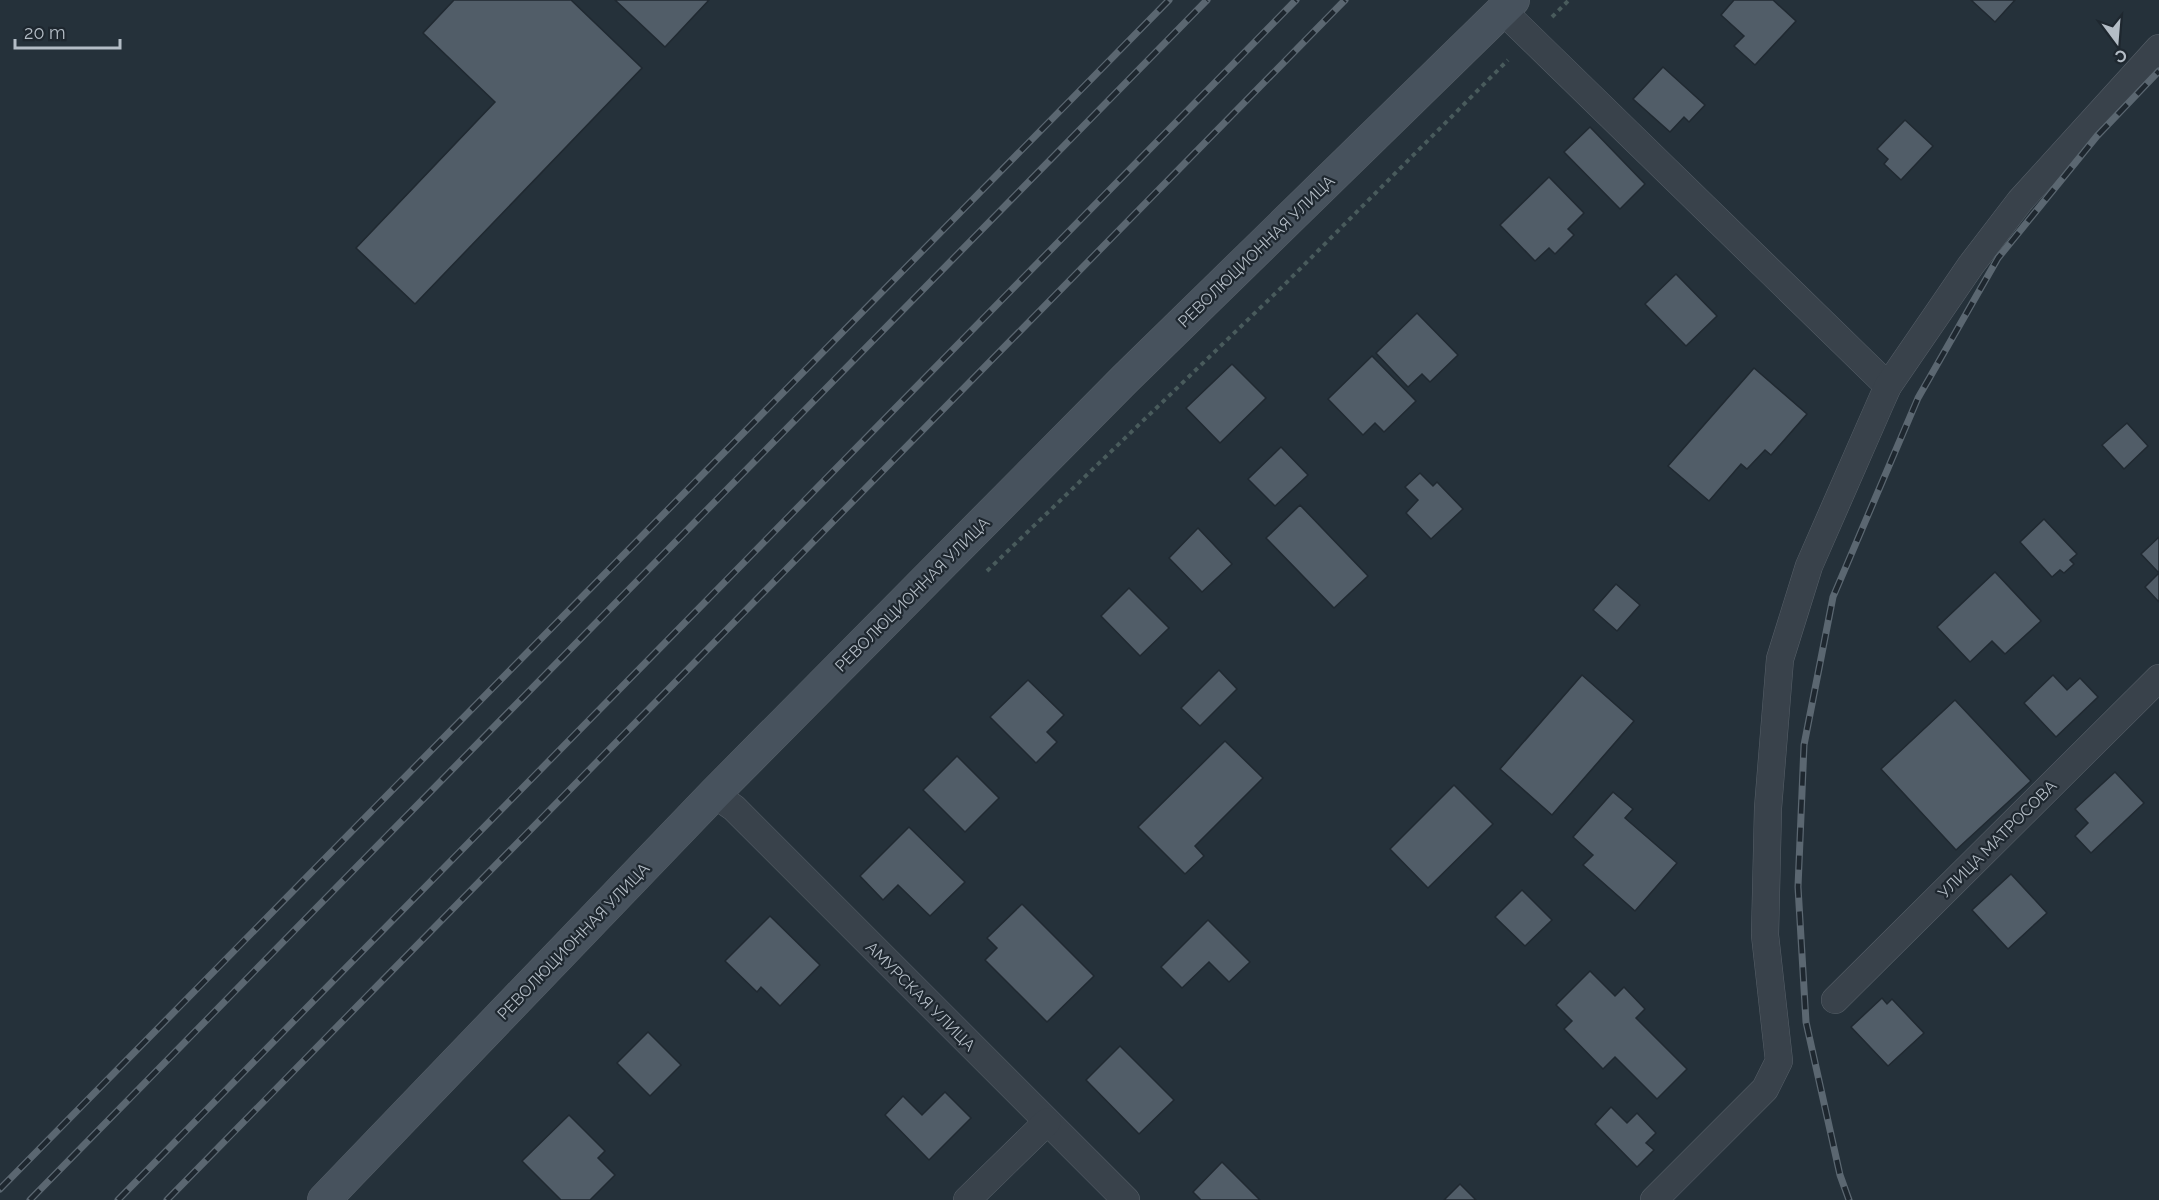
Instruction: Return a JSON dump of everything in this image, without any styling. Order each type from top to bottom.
[{"type":"main road","name":"РЕВОЛЮЦИОННАЯ УЛИЦА","points":[[324,1200],[714,794],[1125,379],[1508,5]]},
{"type":"street","points":[[1508,5],[1531,38],[1888,386]]},
{"type":"street","points":[[1654,1200],[1766,1089],[1779,1060],[1765,935],[1768,808],[1780,659],[1809,566],[1888,386],[1971,265],[2020,201],[2159,48]]},
{"type":"street","name":"УЛИЦА МАТРОСОВА","points":[[1835,1000],[2159,678]]},
{"type":"street","name":"АМУРСКАЯ УЛИЦА","points":[[714,794],[734,808],[1126,1200]]},
{"type":"street","points":[[967,1200],[1047,1122]]},
{"type":"path","points":[[984,574],[1267,302],[1569,0]]},
{"type":"building","points":[[454,0],[571,0],[642,68],[415,304],[356,248],[495,102],[423,33]]},
{"type":"building","points":[[615,0],[709,0],[665,47]]},
{"type":"building","points":[[1734,0],[1773,0],[1796,21],[1755,65],[1734,46],[1744,36],[1721,15]]},
{"type":"building","points":[[1971,0],[2015,0],[1995,22]]},
{"type":"building","points":[[1663,67],[1705,105],[1689,122],[1684,117],[1670,132],[1633,99]]},
{"type":"building","points":[[1905,120],[1933,146],[1901,180],[1884,164],[1888,159],[1877,149]]},
{"type":"building","points":[[1590,127],[1645,184],[1620,209],[1564,152]]},
{"type":"building","points":[[1549,177],[1584,213],[1568,229],[1574,235],[1555,254],[1549,248],[1535,261],[1500,225]]},
{"type":"building","points":[[1676,274],[1717,316],[1686,346],[1645,304]]},
{"type":"building","points":[[1417,313],[1458,355],[1430,382],[1422,374],[1408,387],[1376,353]]},
{"type":"building","points":[[1372,356],[1416,401],[1384,432],[1375,423],[1363,435],[1328,399]]},
{"type":"building","points":[[1232,364],[1266,398],[1220,443],[1186,408]]},
{"type":"building","points":[[1754,368],[1807,414],[1771,455],[1765,450],[1747,469],[1741,464],[1709,501],[1668,466]]},
{"type":"building","points":[[2127,423],[2148,446],[2124,469],[2102,445]]},
{"type":"building","points":[[1281,447],[1308,475],[1275,506],[1248,479]]},
{"type":"building","points":[[1420,473],[1433,486],[1437,482],[1463,509],[1431,539],[1406,513],[1418,500],[1405,487]]},
{"type":"building","points":[[1300,505],[1368,576],[1334,608],[1266,538]]},
{"type":"building","points":[[2044,519],[2077,554],[2070,560],[2074,564],[2064,573],[2060,570],[2052,577],[2020,542]]},
{"type":"building","points":[[1198,528],[1232,564],[1202,592],[1169,558]]},
{"type":"building","points":[[2159,537],[2159,573],[2141,554]]},
{"type":"building","points":[[1995,572],[2041,621],[2005,654],[1992,641],[1970,662],[1937,627]]},
{"type":"building","points":[[2159,573],[2159,602],[2145,587]]},
{"type":"building","points":[[1616,584],[1640,605],[1617,631],[1593,610]]},
{"type":"building","points":[[1129,588],[1169,628],[1140,656],[1101,616]]},
{"type":"building","points":[[1219,670],[1237,689],[1200,726],[1181,708]]},
{"type":"building","points":[[1582,675],[1634,721],[1552,815],[1500,769]]},
{"type":"building","points":[[2053,675],[2067,690],[2080,678],[2098,697],[2056,737],[2024,703]]},
{"type":"building","points":[[1028,680],[1064,715],[1047,732],[1057,742],[1036,763],[990,717]]},
{"type":"building","points":[[1955,700],[2031,781],[1956,850],[1881,769]]},
{"type":"building","points":[[1225,741],[1263,778],[1195,846],[1204,856],[1185,874],[1138,827]]},
{"type":"building","points":[[957,756],[999,798],[965,832],[923,790]]},
{"type":"building","points":[[2115,772],[2144,803],[2091,853],[2075,836],[2088,823],[2075,809]]},
{"type":"building","points":[[1454,785],[1493,824],[1428,888],[1390,849]]},
{"type":"building","points":[[1613,792],[1633,809],[1625,818],[1677,863],[1635,911],[1583,865],[1593,855],[1573,837]]},
{"type":"building","points":[[909,827],[965,882],[930,916],[898,885],[883,900],[860,876]]},
{"type":"building","points":[[2011,874],[2047,913],[2008,949],[1972,910]]},
{"type":"building","points":[[1522,890],[1552,920],[1525,946],[1495,917]]},
{"type":"building","points":[[1022,904],[1094,976],[1047,1022],[985,960],[997,948],[987,938]]},
{"type":"building","points":[[770,916],[820,965],[780,1006],[761,987],[757,992],[725,961]]},
{"type":"building","points":[[1208,920],[1250,962],[1229,982],[1209,962],[1182,988],[1161,967]]},
{"type":"building","points":[[1590,971],[1615,996],[1624,987],[1645,1009],[1636,1018],[1687,1069],[1657,1099],[1615,1057],[1603,1069],[1564,1029],[1572,1021],[1556,1005]]},
{"type":"building","points":[[1882,998],[1887,1004],[1892,999],[1924,1033],[1888,1066],[1851,1027]]},
{"type":"building","points":[[648,1032],[681,1065],[650,1096],[617,1063]]},
{"type":"building","points":[[1120,1046],[1174,1100],[1139,1134],[1086,1080]]},
{"type":"building","points":[[945,1092],[971,1118],[929,1160],[885,1115],[903,1096],[922,1115]]},
{"type":"building","points":[[1611,1107],[1627,1123],[1637,1113],[1656,1133],[1646,1143],[1654,1150],[1637,1167],[1595,1124]]},
{"type":"building","points":[[569,1115],[605,1151],[598,1158],[615,1175],[590,1200],[561,1200],[522,1161]]},
{"type":"building","points":[[1222,1162],[1260,1200],[1201,1200],[1193,1192]]},
{"type":"building","points":[[1460,1184],[1476,1200],[1444,1200]]},
{"type":"railway","points":[[0,1189],[1169,0]]},
{"type":"railway","points":[[30,1200],[1207,0]]},
{"type":"railway","points":[[118,1200],[1296,0]]},
{"type":"railway","points":[[167,1200],[1345,0]]},
{"type":"railway","points":[[1849,1200],[1840,1175],[1806,1022],[1798,887],[1804,745],[1833,597],[1918,398],[1998,258],[2097,136],[2159,71]]}]
